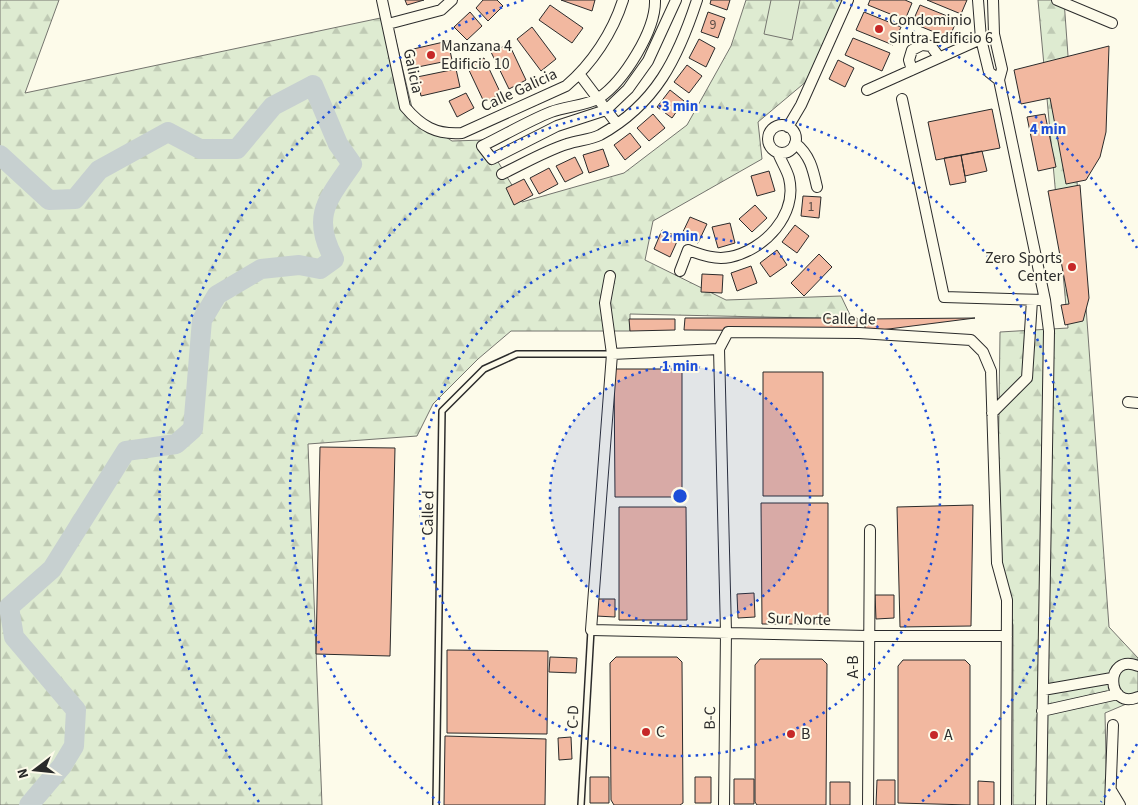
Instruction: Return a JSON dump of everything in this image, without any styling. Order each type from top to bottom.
[{"type":"street","name":"Galicia","points":[[382,0],[405,107],[416,121]]},
{"type":"street","points":[[388,24],[441,10],[452,0]]},
{"type":"street","name":"Calle Galicia","points":[[416,121],[433,131],[447,134],[462,133],[566,86],[580,75],[616,22],[623,0]]},
{"type":"street","points":[[655,0],[647,32],[630,64],[598,98],[551,112],[482,146],[492,158],[557,126],[606,110],[628,89],[648,61],[676,0]]},
{"type":"street","points":[[502,174],[567,144],[598,136],[639,108],[668,70],[686,35],[697,0]]},
{"type":"street","points":[[788,127],[801,105],[848,0]]},
{"type":"street","points":[[978,0],[981,39],[990,72],[999,80]]},
{"type":"street","points":[[993,0],[994,34],[1002,69],[999,80],[1045,300],[1049,331],[1041,805]]},
{"type":"street","points":[[1057,0],[1112,23]]},
{"type":"street","points":[[867,90],[981,39]]},
{"type":"street","points":[[912,70],[909,60],[912,50],[922,45],[930,46],[938,58]]},
{"type":"street","points":[[580,75],[617,124]]},
{"type":"street","points":[[902,99],[944,297],[1045,300]]},
{"type":"street","points":[[796,142],[787,153],[778,153],[770,148],[769,134],[779,126],[788,127],[794,133],[796,142],[804,150],[812,164],[816,187]]},
{"type":"street","points":[[680,271],[688,250],[711,258],[730,257],[750,250],[768,238],[779,225],[788,204],[789,178],[778,153]]},
{"type":"street","points":[[591,630],[612,354],[605,303],[610,276]]},
{"type":"street","points":[[1006,805],[1007,600],[997,563],[992,413],[1027,378],[1032,300]]},
{"type":"street","name":"Calle de","points":[[719,349],[728,332],[859,333],[971,340],[983,352],[991,371],[992,413]]},
{"type":"street","points":[[612,354],[719,349]]},
{"type":"street","name":"B-C","points":[[719,349],[726,632],[724,805]]},
{"type":"street","name":"A-B","points":[[868,805],[870,530]]},
{"type":"street","name":"Sur Norte","points":[[591,630],[868,636],[1007,636]]},
{"type":"street","points":[[1137,663],[1118,668],[1112,678],[1118,694],[1129,699],[1138,696]]},
{"type":"street","points":[[1043,690],[1112,678]]},
{"type":"street","points":[[1042,711],[1118,694]]},
{"type":"street","points":[[1110,805],[1113,725]]},
{"type":"street","points":[[1111,790],[1120,805]]},
{"type":"lane","name":"Calle d","points":[[436,805],[442,412],[484,368],[517,354],[612,354]]},
{"type":"lane","name":"C-D","points":[[581,805],[591,630]]},
{"type":"green space","points":[[0,0],[59,0],[25,93],[390,16],[414,116],[452,141],[485,140],[522,202],[624,173],[687,125],[731,46],[746,0],[845,0],[808,80],[758,122],[762,159],[653,221],[645,260],[726,300],[841,296],[852,319],[630,314],[630,331],[511,331],[478,359],[433,404],[417,436],[308,444],[322,805],[0,805]]},
{"type":"green space","points":[[771,0],[800,0],[792,40],[764,34]]},
{"type":"green space","points":[[1038,0],[1064,0],[1109,627],[1138,658],[1138,699],[1105,713],[1107,805],[1013,805],[1013,625],[997,561],[1000,332],[1068,328]]},
{"type":"building","points":[[405,0],[424,0],[407,5]]},
{"type":"building","points":[[483,0],[497,0],[503,6],[488,21],[476,8]]},
{"type":"building","points":[[561,0],[595,0],[592,11]]},
{"type":"building","points":[[711,0],[730,0],[727,10],[710,4]]},
{"type":"building","points":[[870,0],[905,0],[912,3],[905,20],[868,5]]},
{"type":"building","points":[[927,0],[967,0],[961,14]]},
{"type":"building","points":[[550,5],[583,28],[572,43],[539,20]]},
{"type":"building","points":[[920,5],[957,20],[949,38],[912,23]]},
{"type":"building","points":[[470,12],[482,26],[467,40],[454,27]]},
{"type":"building","points":[[708,12],[725,18],[718,38],[701,32]]},
{"type":"building","name":"Condominio Sintra Edificio 6","points":[[864,12],[901,27],[893,45],[856,30]]},
{"type":"building","points":[[532,27],[556,59],[541,71],[517,39]]},
{"type":"building","points":[[853,38],[890,53],[882,71],[845,55]]},
{"type":"building","points":[[699,39],[715,48],[706,67],[689,58]]},
{"type":"building","name":"Manzana 4 Edificio 10","points":[[448,41],[452,60],[413,68],[409,50]]},
{"type":"building","points":[[509,44],[526,80],[509,89],[491,52]]},
{"type":"building","points":[[1109,46],[1106,132],[1100,157],[1086,180],[1066,184],[1050,98],[1021,104],[1014,70]]},
{"type":"building","points":[[484,58],[501,94],[484,102],[467,66]]},
{"type":"building","points":[[838,60],[854,68],[845,87],[829,79]]},
{"type":"building","points":[[687,65],[702,76],[689,93],[674,82]]},
{"type":"building","points":[[456,69],[460,87],[421,96],[417,77]]},
{"type":"building","points":[[670,90],[684,101],[672,118],[657,107]]},
{"type":"building","points":[[466,93],[474,108],[457,117],[449,101]]},
{"type":"building","points":[[992,109],[1000,148],[936,160],[928,122]]},
{"type":"building","points":[[653,114],[665,128],[649,141],[637,128]]},
{"type":"building","points":[[1045,114],[1056,167],[1038,171],[1027,117]]},
{"type":"building","points":[[630,133],[641,147],[625,160],[614,145]]},
{"type":"building","points":[[603,149],[609,166],[589,173],[583,155]]},
{"type":"building","points":[[982,151],[987,171],[965,176],[961,155]]},
{"type":"building","points":[[961,155],[966,182],[950,185],[944,158]]},
{"type":"building","points":[[575,157],[583,173],[565,182],[556,166]]},
{"type":"building","points":[[549,168],[558,184],[539,194],[530,178]]},
{"type":"building","points":[[769,171],[775,191],[757,196],[751,176]]},
{"type":"building","points":[[524,179],[533,195],[514,205],[506,188]]},
{"type":"building","points":[[1080,185],[1089,298],[1083,321],[1065,325],[1061,305],[1069,304],[1048,191]]},
{"type":"building","points":[[803,196],[821,197],[819,218],[801,216]]},
{"type":"building","points":[[755,205],[767,218],[752,232],[739,219]]},
{"type":"building","points":[[690,217],[707,224],[698,243],[681,236]]},
{"type":"building","points":[[730,223],[735,243],[718,248],[712,227]]},
{"type":"building","points":[[795,225],[809,236],[797,253],[782,242]]},
{"type":"building","points":[[662,230],[679,237],[670,257],[654,249]]},
{"type":"building","points":[[777,250],[787,265],[770,277],[760,263]]},
{"type":"building","points":[[819,254],[832,267],[804,296],[791,283]]},
{"type":"building","points":[[751,266],[757,283],[737,291],[731,273]]},
{"type":"building","points":[[702,274],[723,275],[722,293],[701,292]]},
{"type":"building","points":[[685,318],[857,318],[857,331],[684,330]]},
{"type":"building","points":[[975,318],[865,332],[865,319]]},
{"type":"building","points":[[629,319],[675,319],[675,330],[630,331]]},
{"type":"building","points":[[614,369],[682,369],[682,497],[615,497]]},
{"type":"building","points":[[763,372],[823,372],[823,496],[763,496]]},
{"type":"building","points":[[320,447],[395,448],[390,656],[316,654]]},
{"type":"building","points":[[761,503],[828,503],[828,624],[762,624]]},
{"type":"building","points":[[973,505],[971,626],[900,627],[897,507]]},
{"type":"building","points":[[619,507],[686,507],[687,620],[619,620]]},
{"type":"building","points":[[754,593],[755,617],[738,618],[737,594]]},
{"type":"building","points":[[875,595],[894,595],[894,618],[876,619]]},
{"type":"building","points":[[597,599],[615,599],[615,617],[596,616]]},
{"type":"building","points":[[447,650],[548,651],[547,734],[447,733]]},
{"type":"building","points":[[550,657],[577,658],[576,673],[549,672]]},
{"type":"building","name":"C","points":[[616,657],[677,657],[682,662],[683,803],[680,805],[614,805],[611,800],[610,663]]},
{"type":"building","name":"B","points":[[760,659],[822,659],[827,664],[826,805],[757,805],[755,802],[755,665]]},
{"type":"building","name":"A","points":[[903,660],[965,660],[970,665],[970,805],[898,803],[898,666]]},
{"type":"building","points":[[445,736],[546,739],[545,805],[444,805]]},
{"type":"building","points":[[571,737],[572,759],[559,760],[558,738]]},
{"type":"building","points":[[590,777],[609,777],[609,803],[590,803]]},
{"type":"building","points":[[695,777],[711,777],[711,803],[695,803]]},
{"type":"building","points":[[734,779],[754,779],[754,804],[734,804]]},
{"type":"building","points":[[877,780],[895,780],[895,805],[876,805]]},
{"type":"building","points":[[978,781],[994,782],[994,805],[978,805]]},
{"type":"building","points":[[830,782],[850,782],[850,805],[830,805]]},
{"type":"waterway","points":[[0,155],[49,200],[75,199],[99,170],[168,132],[200,149],[237,149],[273,106],[313,85],[338,144],[352,164],[335,188],[325,209],[323,220],[324,232],[334,259],[320,269],[299,265],[261,269],[217,295],[202,320],[193,429],[176,444],[126,451],[52,569],[9,607],[14,637],[76,710],[74,746],[62,766],[29,805]]},
{"type":"place","name":"Condominio Sintra Edificio 6","points":[[879,29]]},
{"type":"place","name":"Manzana 4 Edificio 10","points":[[431,55]]},
{"type":"place","name":"Zero Sports Center","points":[[1072,267]]},
{"type":"place","name":"C","points":[[646,732]]},
{"type":"place","name":"B","points":[[791,734]]},
{"type":"place","name":"A","points":[[934,735]]}]
